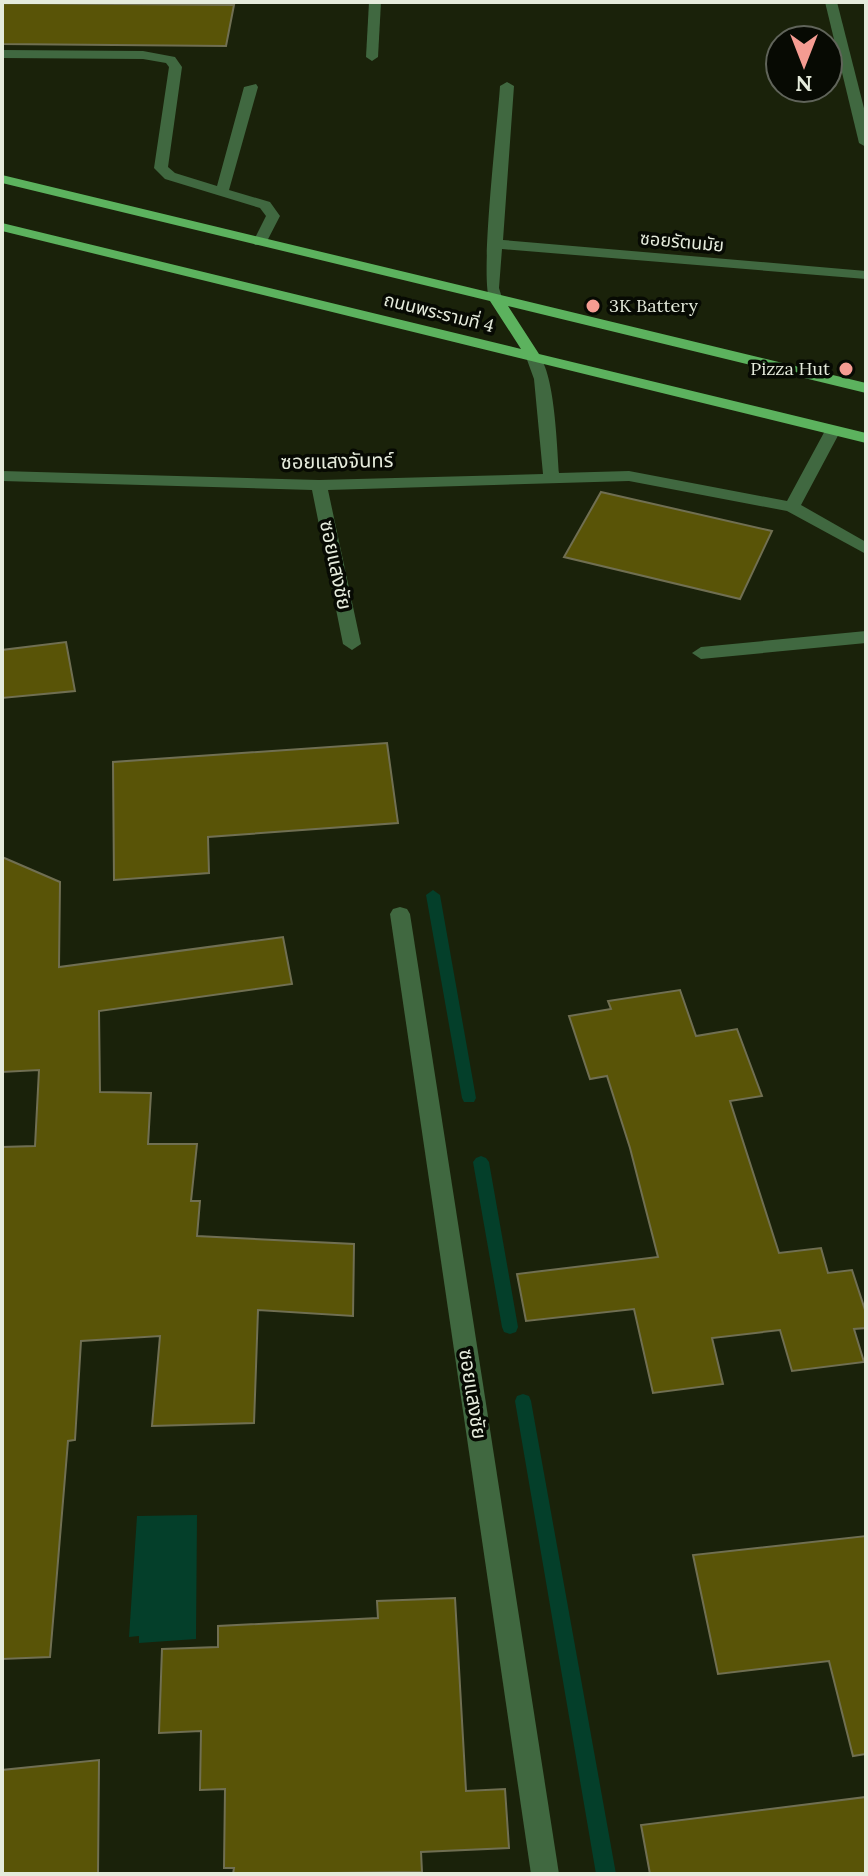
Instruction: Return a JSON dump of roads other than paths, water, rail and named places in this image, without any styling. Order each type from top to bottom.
[{"type":"main road","name":"ถนนพระรามที่ 4","points":[[2,179],[866,388]]},
{"type":"main road","name":"ถนนพระรามที่ 4","points":[[2,227],[866,438]]},
{"type":"main road","points":[[495,298],[534,357]]},
{"type":"street","points":[[372,57],[375,2]]},
{"type":"street","points":[[831,2],[859,82],[866,143]]},
{"type":"street","points":[[2,54],[143,55],[170,60],[176,67],[161,168],[170,176],[265,205],[273,216],[260,242]]},
{"type":"street","points":[[495,298],[492,288],[507,86]]},
{"type":"street","points":[[222,191],[251,87]]},
{"type":"street","name":"ซอยรัตนมัย","points":[[495,244],[866,275]]},
{"type":"street","points":[[534,357],[542,379],[551,477]]},
{"type":"street","points":[[792,507],[833,430]]},
{"type":"street","name":"ซอยแสงจันทร์","points":[[2,476],[319,485],[629,476],[792,507],[866,549]]},
{"type":"street","name":"ซอยแสงชัย","points":[[319,485],[352,644]]},
{"type":"street","points":[[701,653],[866,637]]},
{"type":"street","name":"ซอยแสงชัย","points":[[400,914],[545,1874]]},
{"type":"waterway","points":[[433,895],[469,1098]]},
{"type":"waterway","points":[[481,1162],[510,1327]]},
{"type":"waterway","points":[[523,1401],[606,1874]]},
{"type":"place","name":"3K Battery","points":[[593,306]]},
{"type":"place","name":"Pizza Hut","points":[[846,369]]}]
